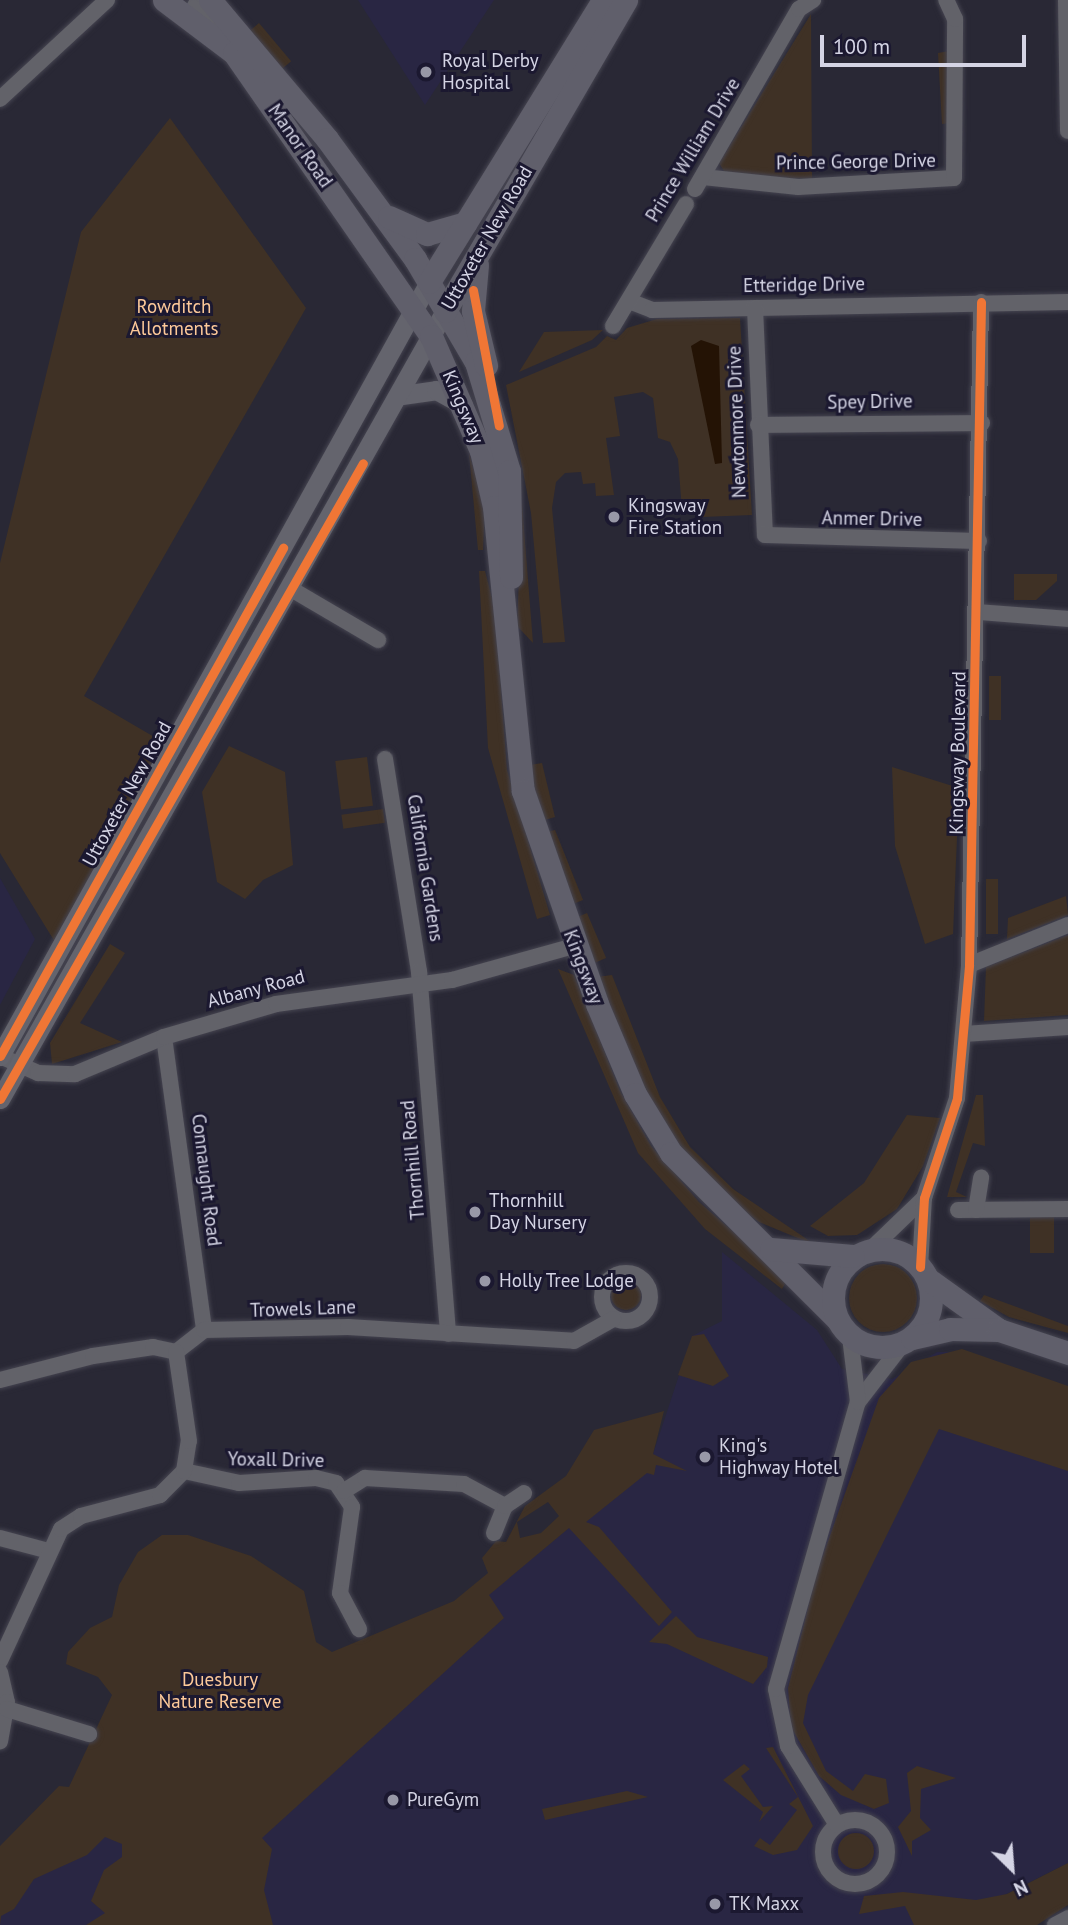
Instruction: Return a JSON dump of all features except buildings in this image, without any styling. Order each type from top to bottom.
[{"type":"highway","name":"Manor Road","points":[[164,0],[234,53],[415,313]]},
{"type":"highway","name":"Manor Road","points":[[210,0],[248,39],[378,209],[429,282]]},
{"type":"highway","name":"Uttoxeter New Road","points":[[429,282],[603,0]]},
{"type":"highway","name":"Uttoxeter New Road","points":[[445,311],[626,0]]},
{"type":"highway","points":[[378,209],[421,233],[465,223]]},
{"type":"highway","points":[[480,251],[473,311],[499,426]]},
{"type":"highway","name":"Kingsway","points":[[429,282],[476,362],[499,426],[513,522],[506,633]]},
{"type":"highway","points":[[415,313],[445,311]]},
{"type":"highway","name":"Kingsway","points":[[415,313],[431,336],[467,408],[494,507],[523,791],[574,946],[652,1126],[708,1196],[772,1249],[843,1328]]},
{"type":"highway","points":[[772,1249],[903,1253],[924,1273],[999,1330]]},
{"type":"highway","points":[[862,1253],[837,1279],[843,1328],[869,1346],[907,1341],[950,1329],[999,1330],[1068,1353]]},
{"type":"highway","points":[[907,1341],[929,1313],[924,1273]]},
{"type":"main road","name":"Uttoxeter New Road","points":[[0,1056],[415,313],[429,282]]},
{"type":"main road","name":"Uttoxeter New Road","points":[[0,1099],[402,395],[445,311]]},
{"type":"main road","points":[[402,395],[436,390],[467,408]]},
{"type":"street","points":[[0,99],[107,0]]},
{"type":"street","points":[[198,0],[194,8],[234,53]]},
{"type":"street","name":"Prince William Drive","points":[[699,183],[799,9],[813,0]]},
{"type":"street","name":"Prince George Drive","points":[[699,183],[798,187],[954,178],[955,19],[946,0]]},
{"type":"street","points":[[1066,0],[1068,131]]},
{"type":"street","name":"Prince William Drive","points":[[612,326],[676,233],[686,204]]},
{"type":"street","name":"Etteridge Drive","points":[[629,301],[652,310],[1068,302]]},
{"type":"street","name":"Kingsway Boulevard","points":[[923,1198],[957,1098],[969,965],[982,422],[981,302]]},
{"type":"street","name":"Newtonmore Drive","points":[[755,308],[758,425],[765,535]]},
{"type":"street","name":"Spey Drive","points":[[758,425],[982,422]]},
{"type":"street","name":"Anmer Drive","points":[[765,535],[979,541]]},
{"type":"street","points":[[291,589],[378,640]]},
{"type":"street","points":[[978,612],[1068,618]]},
{"type":"street","name":"California Gardens","points":[[385,759],[418,984]]},
{"type":"street","points":[[969,965],[1068,925]]},
{"type":"street","name":"Albany Road","points":[[0,1056],[48,1075],[75,1073],[164,1037],[311,996],[418,984],[549,957],[574,946]]},
{"type":"street","name":"Thornhill Road","points":[[418,984],[449,1334]]},
{"type":"street","points":[[964,1034],[1068,1027]]},
{"type":"street","name":"Connaught Road","points":[[164,1037],[204,1330]]},
{"type":"street","points":[[976,1210],[981,1177]]},
{"type":"street","points":[[862,1253],[923,1198]]},
{"type":"street","points":[[923,1198],[924,1273]]},
{"type":"street","points":[[958,1210],[1068,1209]]},
{"type":"street","name":"Trowels Lane","points":[[204,1330],[348,1327],[574,1340],[613,1319]]},
{"type":"street","points":[[843,1328],[858,1402]]},
{"type":"street","points":[[176,1352],[204,1330]]},
{"type":"street","points":[[838,1825],[788,1746],[776,1689],[858,1402],[907,1341]]},
{"type":"street","points":[[0,1380],[153,1347],[176,1352]]},
{"type":"street","points":[[0,1661],[49,1551],[70,1521],[160,1495],[184,1471],[189,1441],[176,1352]]},
{"type":"street","name":"Yoxall Drive","points":[[184,1471],[239,1483],[327,1479],[344,1491],[353,1518],[340,1593],[359,1629]]},
{"type":"street","points":[[344,1491],[365,1478],[464,1484],[505,1506]]},
{"type":"street","points":[[494,1533],[505,1506],[524,1493]]},
{"type":"street","points":[[0,1538],[49,1551]]},
{"type":"street","points":[[0,1672],[7,1709],[0,1741]]},
{"type":"street","points":[[7,1709],[89,1734]]},
{"type":"street","points":[[865,1821],[884,1837],[887,1861],[874,1879],[853,1885],[831,1873],[823,1849],[838,1825],[865,1821]]},
{"type":"street","points":[[1055,1925],[1068,1918]]},
{"type":"shaded area","name":"Royal Derby Hospital","points":[[358,0],[494,0],[425,105]]},
{"type":"shaded area","points":[[701,340],[719,346],[722,463],[715,464],[691,346]]},
{"type":"shaded area","points":[[0,878],[35,939],[0,1005]]},
{"type":"shaded area","points":[[722,1252],[817,1330],[842,1369],[892,1379],[937,1352],[962,1352],[1068,1402],[1068,1863],[944,1925],[0,1925],[0,1874],[507,1579],[651,1460],[692,1336],[722,1321]]},
{"type":"green space","points":[[811,14],[812,179],[727,176],[719,163]]},
{"type":"green space","points":[[259,23],[291,61],[282,69],[250,31]]},
{"type":"green space","points":[[949,51],[951,123],[942,124],[938,53]]},
{"type":"green space","name":"Rowditch Allotments","points":[[170,118],[306,308],[84,696],[168,745],[55,942],[0,853],[0,563],[81,232]]},
{"type":"green space","points":[[740,318],[752,515],[702,517],[682,510],[678,459],[670,442],[658,438],[653,398],[643,392],[614,397],[620,436],[606,438],[614,495],[596,496],[595,483],[583,484],[581,472],[565,473],[556,482],[552,508],[565,642],[543,643],[531,513],[506,385],[596,347],[607,336],[616,340],[627,328],[657,319]]},
{"type":"green space","points":[[603,330],[592,340],[519,372],[544,332]]},
{"type":"green space","points":[[469,453],[485,506],[483,550],[478,550]]},
{"type":"green space","points":[[522,503],[525,542],[533,643],[517,626]]},
{"type":"green space","points":[[479,571],[485,571],[495,609],[507,770],[550,915],[537,919],[488,748]]},
{"type":"green space","points":[[1014,574],[1057,574],[1057,581],[1036,600],[1014,600]]},
{"type":"green space","points":[[989,676],[1001,676],[1001,720],[989,720]]},
{"type":"green space","points":[[229,746],[285,772],[293,865],[263,880],[245,899],[217,882],[202,792]]},
{"type":"green space","points":[[367,757],[373,806],[341,810],[335,761]]},
{"type":"green space","points":[[542,763],[555,817],[541,821],[530,765]]},
{"type":"green space","points":[[892,767],[959,788],[953,934],[925,944],[895,846]]},
{"type":"green space","points":[[383,809],[385,823],[343,829],[341,815]]},
{"type":"green space","points":[[555,830],[583,900],[573,904],[546,832]]},
{"type":"green space","points":[[986,879],[998,879],[998,934],[986,934]]},
{"type":"green space","points":[[1066,896],[1068,915],[1007,939],[1008,918]]},
{"type":"green space","points":[[587,913],[606,958],[593,964],[574,918]]},
{"type":"green space","points":[[1068,935],[1068,1015],[984,1021],[986,967]]},
{"type":"green space","points":[[110,944],[125,953],[80,1023],[122,1042],[52,1064],[50,1043]]},
{"type":"green space","points":[[558,969],[574,975],[620,1091],[651,1146],[699,1202],[788,1279],[782,1289],[705,1229],[638,1153]]},
{"type":"green space","points":[[612,975],[660,1097],[690,1147],[733,1189],[817,1246],[759,1222],[710,1186],[655,1116],[597,977]]},
{"type":"green space","points":[[976,1095],[983,1095],[985,1146],[973,1143],[956,1192],[967,1197],[947,1197]]},
{"type":"green space","points":[[907,1115],[940,1118],[923,1166],[897,1209],[857,1235],[828,1236],[810,1226],[864,1183]]},
{"type":"green space","points":[[1030,1217],[1054,1217],[1054,1253],[1030,1253]]},
{"type":"green space","points":[[883,1264],[896,1267],[907,1274],[914,1285],[917,1298],[914,1311],[907,1322],[896,1329],[883,1332],[870,1329],[859,1322],[852,1311],[849,1298],[852,1285],[859,1274],[870,1267]]},
{"type":"green space","points":[[626,1280],[632,1281],[640,1289],[640,1301],[632,1309],[626,1310],[620,1309],[612,1301],[611,1295],[612,1289],[620,1281]]},
{"type":"green space","points":[[984,1295],[1068,1326],[1068,1333],[1009,1317],[980,1301]]},
{"type":"green space","points":[[704,1334],[729,1376],[713,1386],[678,1375],[692,1336]]},
{"type":"green space","points":[[962,1349],[1068,1386],[1068,1471],[939,1429],[808,1695],[803,1723],[826,1771],[853,1791],[865,1774],[886,1779],[889,1803],[874,1809],[841,1795],[819,1776],[791,1727],[788,1688],[817,1572],[879,1398],[911,1362]]},
{"type":"green space","name":"Duesbury Nature Reserve","points":[[664,1411],[653,1454],[687,1471],[656,1465],[654,1475],[647,1473],[586,1522],[599,1527],[672,1612],[659,1626],[569,1528],[489,1595],[504,1618],[262,1838],[272,1849],[264,1890],[273,1925],[86,1925],[105,1913],[91,1901],[104,1870],[122,1857],[122,1844],[105,1837],[87,1855],[34,1879],[14,1909],[1,1916],[0,1925],[0,1846],[59,1786],[69,1787],[112,1695],[98,1677],[66,1664],[68,1652],[90,1628],[112,1617],[119,1585],[138,1552],[162,1535],[188,1535],[251,1556],[304,1591],[316,1642],[332,1652],[454,1601],[488,1573],[482,1558],[496,1541],[506,1542],[525,1506],[566,1476],[594,1430]],"holes":[[[548,1502],[559,1516],[541,1533],[520,1538],[517,1522]]]},
{"type":"green space","points":[[676,1616],[697,1637],[768,1657],[767,1667],[753,1684],[667,1644],[649,1642]]},
{"type":"green space","points":[[773,1747],[813,1826],[797,1850],[773,1855],[754,1846],[760,1838],[770,1845],[797,1810],[789,1804],[798,1797],[766,1748]]},
{"type":"green space","points":[[744,1764],[750,1769],[741,1776],[763,1807],[773,1806],[759,1822],[763,1812],[723,1780]]},
{"type":"green space","points":[[917,1766],[956,1778],[921,1789],[920,1818],[931,1830],[912,1841],[912,1856],[898,1827],[911,1811],[907,1773]]},
{"type":"green space","points":[[627,1791],[648,1797],[545,1820],[542,1809]]},
{"type":"green space","points":[[856,1833],[869,1838],[874,1851],[869,1864],[856,1869],[843,1864],[838,1851],[843,1838]]},
{"type":"green space","points":[[1068,1863],[1068,1905],[1037,1925],[914,1925],[905,1906],[859,1914],[864,1896],[903,1892],[976,1900],[1007,1894]]},
{"type":"cycle path","points":[[473,290],[499,426]]},
{"type":"cycle path","points":[[920,1267],[924,1198],[957,1098],[969,965],[981,302]]},
{"type":"cycle path","points":[[0,1099],[363,463]]},
{"type":"cycle path","points":[[0,1056],[283,548]]},
{"type":"place","name":"Royal Derby Hospital","points":[[426,72]]},
{"type":"place","name":"Kingsway Fire Station","points":[[614,517]]},
{"type":"place","name":"Thornhill Day Nursery","points":[[475,1212]]},
{"type":"place","name":"Holly Tree Lodge","points":[[485,1281]]},
{"type":"place","name":"King's Highway Hotel","points":[[705,1457]]},
{"type":"place","name":"PureGym","points":[[393,1800]]},
{"type":"place","name":"TK Maxx","points":[[715,1904]]}]
